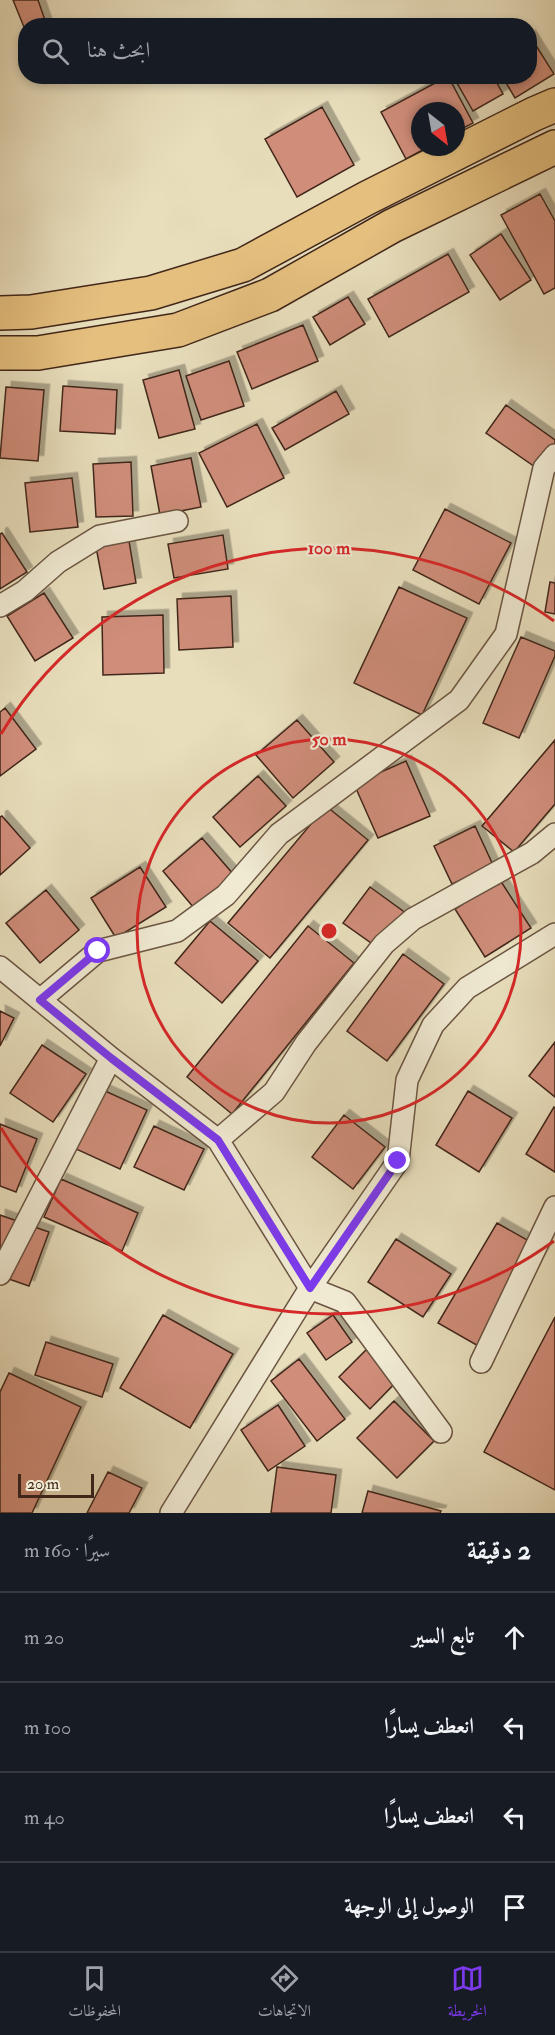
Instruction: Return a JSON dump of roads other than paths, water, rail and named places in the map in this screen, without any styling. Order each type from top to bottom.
[{"type":"main road","points":[[0,313],[31,312],[151,292],[243,264],[377,193],[555,105]]},
{"type":"main road","points":[[0,353],[38,353],[178,330],[270,295],[392,226],[555,147]]},
{"type":"street","points":[[40,1000],[98,951],[177,931],[226,896],[279,834],[459,700],[506,634],[544,468],[555,455]]},
{"type":"street","points":[[0,606],[25,591],[58,562],[100,536],[177,521]]},
{"type":"street","points":[[218,1140],[274,1092],[306,1043],[384,944],[413,919],[532,853],[555,834]]},
{"type":"street","points":[[171,1513],[310,1288],[398,1161],[407,1080],[433,1024],[467,988],[555,934]]},
{"type":"street","points":[[0,967],[111,1058],[218,1140],[310,1288],[345,1302],[441,1432]]},
{"type":"street","points":[[0,1274],[111,1058]]},
{"type":"street","points":[[481,1362],[555,1207]]}]
